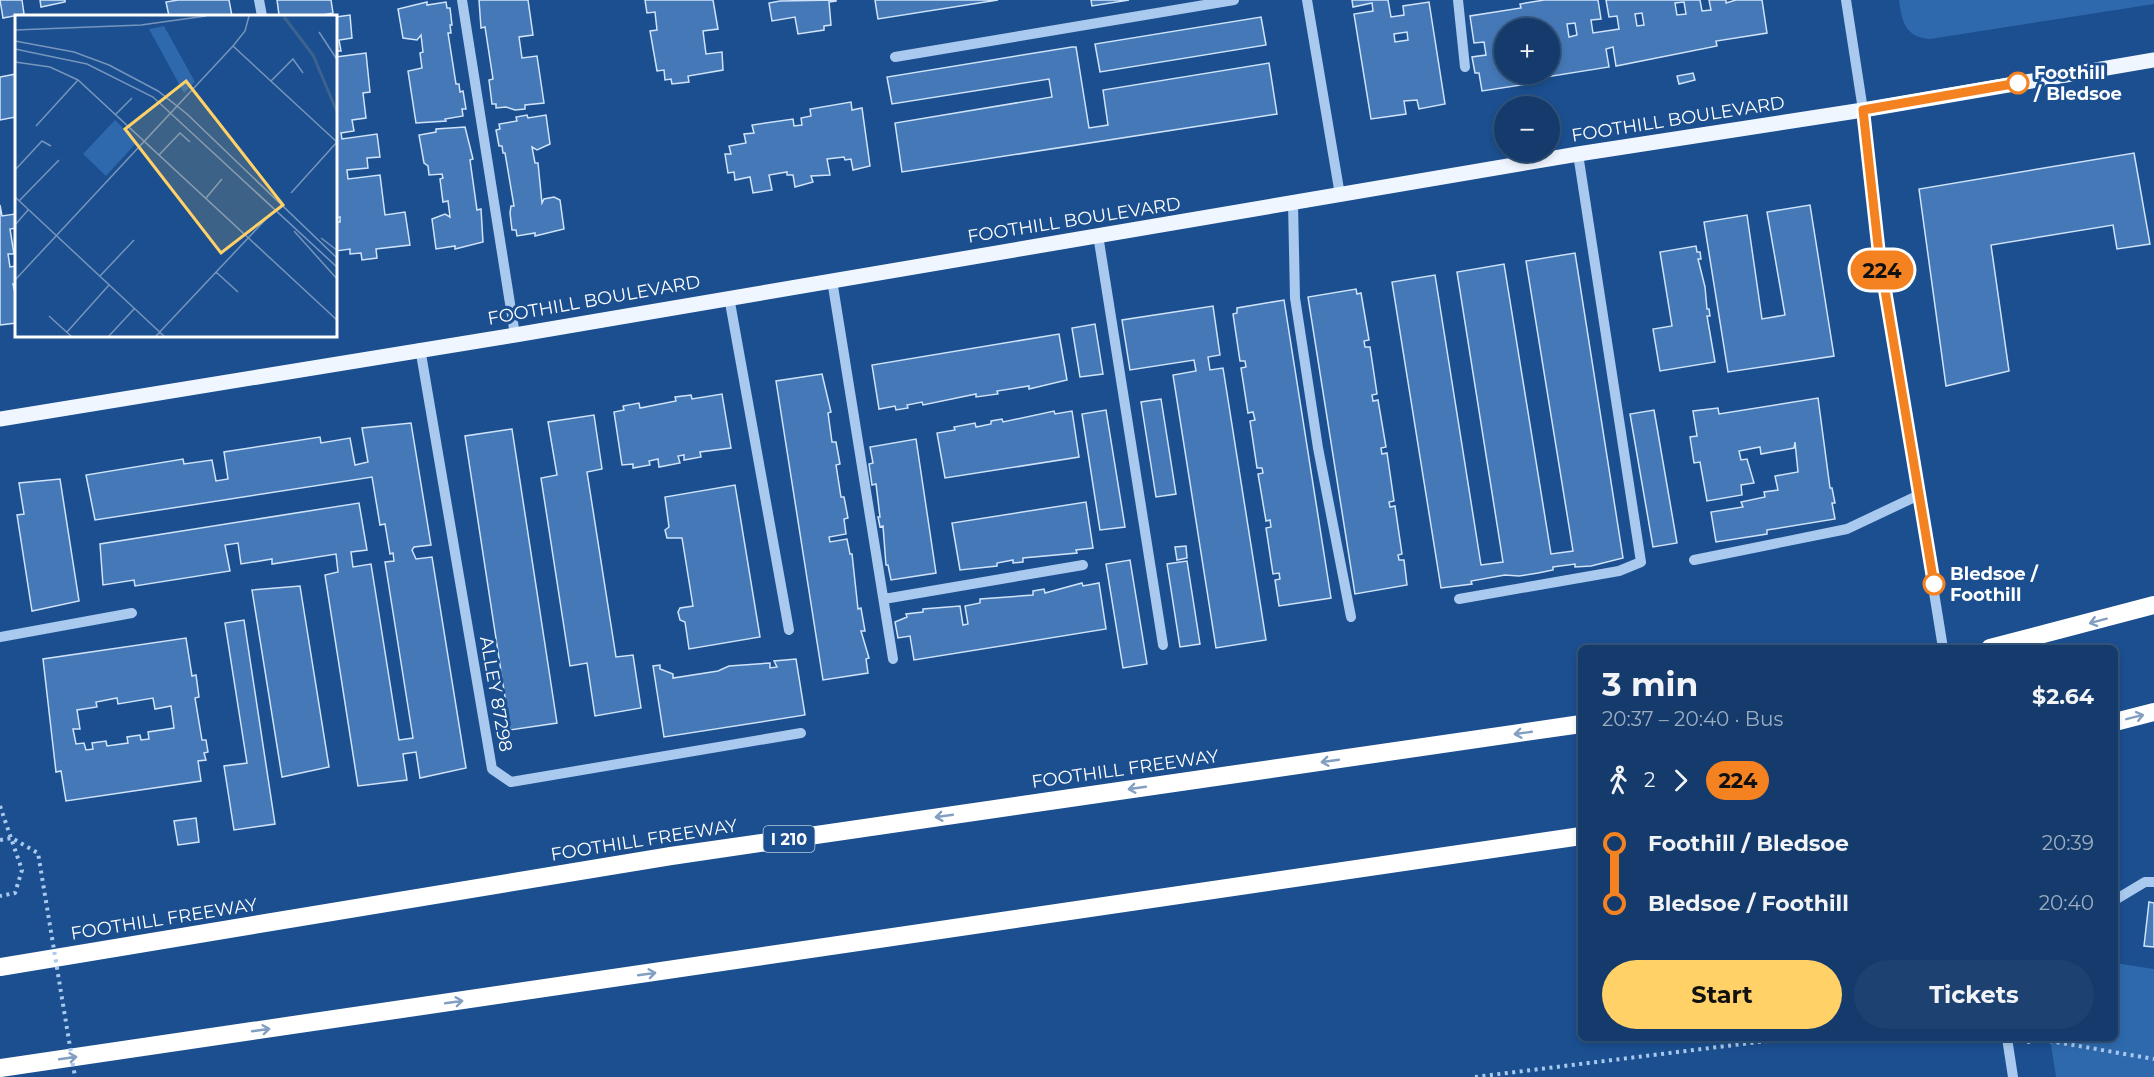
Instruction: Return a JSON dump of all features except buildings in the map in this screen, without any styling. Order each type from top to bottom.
[{"type":"highway","points":[[2001,645],[2154,605]]},
{"type":"highway","points":[[2118,721],[2154,712]]},
{"type":"highway","name":"FOOTHILL FREEWAY","points":[[0,967],[670,856],[1578,724]]},
{"type":"highway","points":[[4,1068],[1578,836]]},
{"type":"main road","name":"FOOTHILL BOULEVARD","points":[[0,419],[420,348],[515,335],[1578,154],[1863,110],[2154,60]]},
{"type":"street","points":[[259,0],[262,15]]},
{"type":"street","points":[[462,0],[515,335]]},
{"type":"street","points":[[895,57],[1234,0]]},
{"type":"street","points":[[1307,0],[1340,195]]},
{"type":"street","points":[[1458,0],[1465,67]]},
{"type":"street","points":[[1846,0],[1863,110],[1879,254],[1943,645]]},
{"type":"street","points":[[1460,599],[1620,571],[1641,562],[1578,154]]},
{"type":"street","points":[[1293,203],[1295,298],[1318,447],[1351,616]]},
{"type":"street","points":[[1098,235],[1163,645]]},
{"type":"street","points":[[832,280],[893,659]]},
{"type":"street","points":[[729,297],[789,630]]},
{"type":"street","name":"ALLEY 87298","points":[[420,348],[492,770],[511,782],[801,733]]},
{"type":"street","points":[[1694,560],[1847,529],[1919,495]]},
{"type":"street","points":[[884,599],[1083,564]]},
{"type":"street","points":[[0,637],[132,614]]},
{"type":"street","points":[[2118,898],[2145,882],[2154,882]]},
{"type":"street","points":[[2007,1041],[2013,1077]]},
{"type":"path","points":[[0,806],[22,870],[15,893],[0,896]]},
{"type":"path","points":[[0,840],[12,838],[38,853],[75,1077]]},
{"type":"path","points":[[1475,1077],[1767,1041]]},
{"type":"path","points":[[2050,1041],[2154,1059]]},
{"type":"shaded area","points":[[1899,0],[2154,0],[2154,4],[1930,39],[1915,35],[1906,27]]},
{"type":"shaded area","points":[[2118,963],[2154,969],[2154,1077],[2056,1077],[2050,1041],[2118,1041]]},
{"type":"bus line","name":"224","points":[[1934,584],[1879,254],[1863,110],[2018,83]]},
{"type":"place","name":"Foothill / Bledsoe","points":[[2018,83]]},
{"type":"place","name":"Bledsoe / Foothill","points":[[1934,584]]}]
